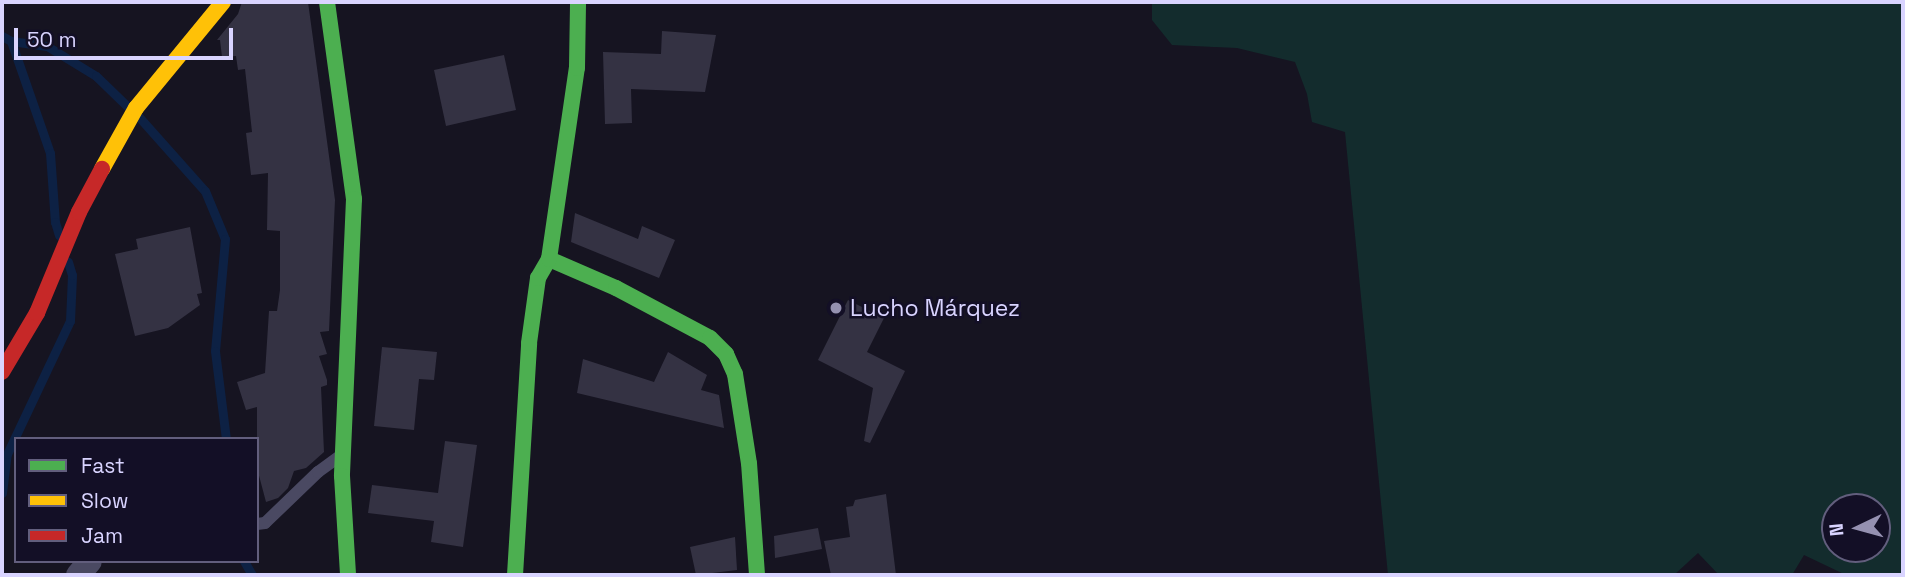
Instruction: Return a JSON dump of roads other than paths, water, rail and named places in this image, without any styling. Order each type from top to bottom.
[{"type":"street","points":[[2,372],[37,313],[79,212],[134,112],[223,2]]},
{"type":"street","points":[[327,2],[354,199],[343,454],[348,575]]},
{"type":"street","points":[[515,575],[529,343],[538,278],[550,259],[577,68],[578,2]]},
{"type":"street","points":[[550,259],[616,288],[710,338],[726,355],[735,374],[749,463],[757,575]]},
{"type":"lane","points":[[259,524],[265,523],[318,472],[343,454]]},
{"type":"waterway","points":[[2,36],[11,41],[47,46],[96,76],[129,108]]},
{"type":"waterway","points":[[11,41],[50,153],[55,222],[59,235]]},
{"type":"waterway","points":[[139,117],[205,191],[225,239],[215,351],[226,437]]},
{"type":"waterway","points":[[15,437],[70,321],[72,275],[68,262]]},
{"type":"waterway","points":[[2,493],[7,454],[14,439]]},
{"type":"waterway","points":[[245,563],[252,575]]},
{"type":"place","name":"Lucho Márquez","points":[[836,308]]}]
